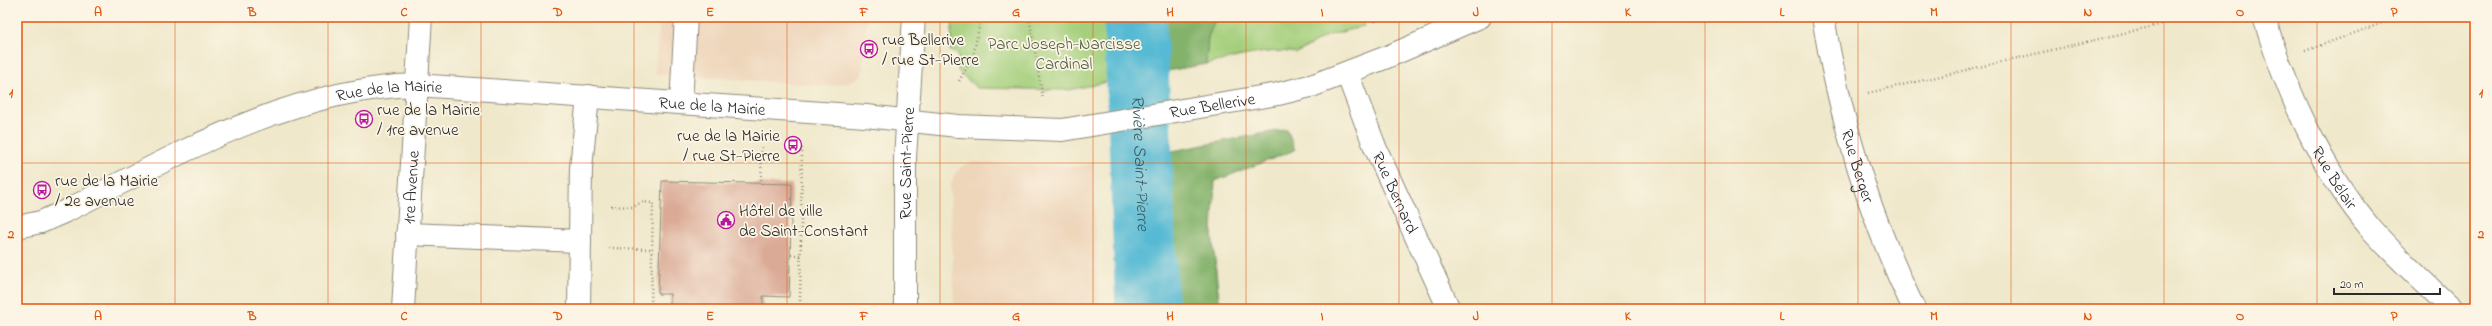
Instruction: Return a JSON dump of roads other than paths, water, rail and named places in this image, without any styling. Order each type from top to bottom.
[{"type":"street","name":"1re Avenue","points":[[403,309],[421,17]]},
{"type":"street","points":[[681,103],[686,17]]},
{"type":"street","name":"Rue Saint-Pierre","points":[[905,309],[905,158],[914,17]]},
{"type":"street","name":"Rue Bellerive","points":[[907,121],[1015,130],[1062,130],[1094,126],[1278,94],[1347,73],[1480,17]]},
{"type":"street","name":"Rue Berger","points":[[1823,17],[1839,100],[1867,197],[1885,245],[1914,309]]},
{"type":"street","name":"Rue Bélair","points":[[2264,17],[2280,66],[2301,114],[2344,191],[2376,234],[2401,261],[2452,309]]},
{"type":"street","name":"Rue Bernard","points":[[1347,73],[1370,134],[1449,309]]},
{"type":"street","name":"Rue de la Mairie","points":[[17,227],[41,222],[66,211],[215,136],[260,117],[340,94],[387,86],[416,85],[588,96],[907,121]]},
{"type":"street","points":[[580,309],[581,168],[588,96]]},
{"type":"street","points":[[407,234],[580,241]]},
{"type":"waterway","name":"Rivière Saint-Pierre","points":[[1135,17],[1147,309]]},
{"type":"place","name":"rue Bellerive / rue St-Pierre","points":[[869,49]]},
{"type":"place","name":"rue de la Mairie / 1re avenue","points":[[364,119]]},
{"type":"place","name":"rue de la Mairie / rue St-Pierre","points":[[793,145]]},
{"type":"place","name":"rue de la Mairie / 2e avenue","points":[[42,190]]},
{"type":"place","name":"Hôtel de ville de Saint-Constant","points":[[726,220]]},
{"type":"park label","name":"Parc Joseph-Narcisse Cardinal","points":[[1064,53]]}]
